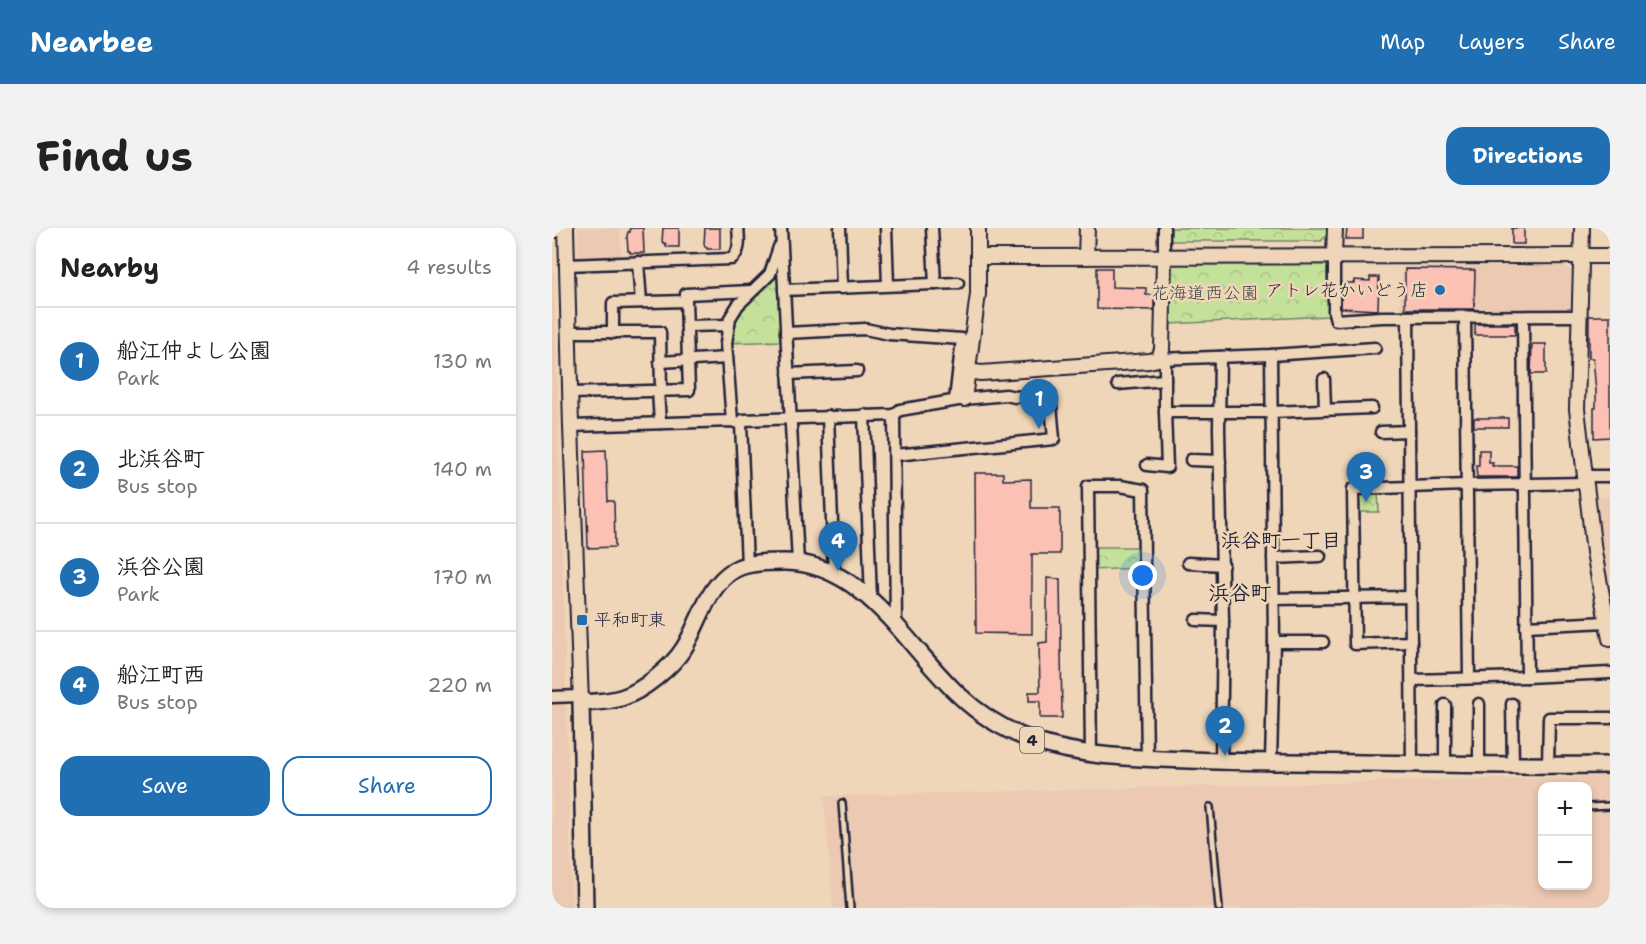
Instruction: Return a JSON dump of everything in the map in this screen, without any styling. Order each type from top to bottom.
[{"type":"main road","name":"4","points":[[580,699],[601,702],[622,698],[634,692],[675,660],[685,647],[710,596],[721,580],[734,570],[747,565],[784,562],[821,568],[853,585],[871,599],[959,696],[983,715],[1033,740],[1062,749],[1090,754],[1221,762],[1610,765]]},
{"type":"main road","points":[[580,699],[585,908]]},
{"type":"street","points":[[567,265],[731,259],[738,250],[738,228]]},
{"type":"street","points":[[781,228],[798,563]]},
{"type":"street","points":[[840,228],[842,288]]},
{"type":"street","points":[[886,228],[888,285]]},
{"type":"street","points":[[932,228],[935,284]]},
{"type":"street","points":[[959,399],[968,371],[978,294],[978,228]]},
{"type":"street","points":[[1086,257],[1087,228]]},
{"type":"street","points":[[1147,465],[1167,467],[1165,380],[1161,359],[1164,228]]},
{"type":"street","points":[[1335,228],[1334,312],[1336,320],[1382,317],[1579,316]]},
{"type":"street","points":[[1582,228],[1577,409],[1594,552],[1610,639]]},
{"type":"street","points":[[552,697],[580,699],[567,265],[561,232]]},
{"type":"street","points":[[747,565],[736,422],[726,343],[730,318],[738,305],[770,274],[782,240]]},
{"type":"street","points":[[978,257],[1610,256]]},
{"type":"street","points":[[638,262],[641,302]]},
{"type":"street","points":[[784,290],[958,283]]},
{"type":"street","points":[[570,393],[689,390],[686,294],[751,291]]},
{"type":"street","points":[[613,333],[613,303],[686,301]]},
{"type":"street","points":[[1408,317],[1412,764]]},
{"type":"street","points":[[1466,317],[1469,678]]},
{"type":"street","points":[[1523,317],[1527,677]]},
{"type":"street","points":[[687,326],[729,325]]},
{"type":"street","points":[[786,333],[865,329],[889,334],[962,339],[959,399]]},
{"type":"street","points":[[568,332],[660,332],[660,423]]},
{"type":"street","points":[[968,371],[981,373],[1161,359],[1271,356],[1375,348]]},
{"type":"street","points":[[1271,356],[1274,642],[1271,762]]},
{"type":"street","points":[[1220,357],[1223,621],[1221,762]]},
{"type":"street","points":[[660,362],[727,358]]},
{"type":"street","points":[[788,374],[857,371]]},
{"type":"street","points":[[1324,379],[1325,409]]},
{"type":"street","points":[[1118,384],[1165,380]]},
{"type":"street","points":[[571,426],[894,415],[900,410],[959,399],[1050,394],[1054,438],[895,454]]},
{"type":"street","points":[[1165,412],[1271,412],[1372,408]]},
{"type":"street","points":[[864,415],[871,599]]},
{"type":"street","points":[[894,415],[896,627]]},
{"type":"street","points":[[828,416],[834,574]]},
{"type":"street","points":[[1381,432],[1409,431]]},
{"type":"street","points":[[1191,460],[1220,461]]},
{"type":"street","points":[[1411,642],[1355,644],[1353,489],[1524,484],[1610,476]]},
{"type":"street","points":[[1090,754],[1088,486],[1120,486],[1143,490],[1147,758]]},
{"type":"street","points":[[1273,558],[1320,556]]},
{"type":"street","points":[[1188,563],[1222,565]]},
{"type":"street","points":[[1273,599],[1410,597]]},
{"type":"street","points":[[1196,620],[1223,621]]},
{"type":"street","points":[[1526,626],[1606,622]]},
{"type":"street","points":[[1274,642],[1323,642]]},
{"type":"street","points":[[1412,680],[1610,673]]},
{"type":"street","points":[[1479,704],[1479,765]]},
{"type":"street","points":[[1512,704],[1513,765]]},
{"type":"street","points":[[1445,705],[1445,764]]},
{"type":"street","points":[[1548,766],[1549,718],[1610,718]]},
{"type":"lane","points":[[842,803],[850,908]]},
{"type":"lane","points":[[1592,807],[1610,806]]},
{"type":"lane","points":[[1210,807],[1219,908]]},
{"type":"shaded area","points":[[578,228],[620,228],[621,256],[578,257]]},
{"type":"shaded area","points":[[1564,265],[1571,271],[1569,312],[1400,313],[1402,268]]},
{"type":"shaded area","points":[[552,273],[554,273],[572,908],[552,908]]},
{"type":"shaded area","points":[[1594,497],[1610,497],[1610,602],[1597,529]]},
{"type":"shaded area","points":[[1610,776],[1610,908],[833,908],[824,796]]},
{"type":"green space","points":[[1171,228],[1328,228],[1328,234],[1321,241],[1170,241]]},
{"type":"green space","points":[[778,261],[782,341],[731,343],[735,319],[740,309]]},
{"type":"green space","name":"花海道西公園","points":[[1327,263],[1328,316],[1169,324],[1171,264]]},
{"type":"green space","points":[[1354,491],[1378,491],[1379,512],[1355,512]]},
{"type":"green space","points":[[1088,547],[1144,547],[1144,568],[1088,570]]},
{"type":"building","points":[[630,228],[643,228],[644,253],[628,251],[627,236]]},
{"type":"building","points":[[663,228],[679,228],[679,247],[666,247],[666,244],[662,242]]},
{"type":"building","points":[[705,228],[720,228],[720,249],[705,247]]},
{"type":"building","points":[[1347,228],[1363,228],[1363,239],[1346,239]]},
{"type":"building","points":[[1512,228],[1524,228],[1524,244],[1512,244]]},
{"type":"building","points":[[1097,268],[1112,268],[1112,287],[1146,288],[1146,295],[1154,295],[1154,310],[1097,309]]},
{"type":"building","name":"アトレ花かいどう店","points":[[1405,269],[1475,270],[1474,309],[1405,309]]},
{"type":"building","points":[[1370,277],[1379,277],[1378,310],[1341,308],[1341,283],[1354,283],[1354,280],[1370,281]]},
{"type":"building","points":[[1589,316],[1610,316],[1610,437],[1594,438],[1596,392],[1593,358],[1589,358]]},
{"type":"building","points":[[1475,324],[1515,324],[1515,335],[1475,335]]},
{"type":"building","points":[[1532,344],[1546,344],[1546,374],[1531,374]]},
{"type":"building","points":[[1474,418],[1508,418],[1508,427],[1474,427]]},
{"type":"building","points":[[606,450],[608,501],[614,501],[615,547],[588,548],[585,451]]},
{"type":"building","points":[[1479,450],[1489,450],[1489,463],[1493,463],[1492,466],[1517,466],[1517,477],[1477,477],[1476,466],[1479,466]]},
{"type":"building","points":[[975,473],[1003,473],[1003,480],[1031,479],[1031,508],[1060,508],[1060,554],[1032,554],[1032,634],[976,633]]},
{"type":"building","points":[[1047,578],[1060,579],[1062,718],[1040,718],[1040,701],[1029,701],[1029,692],[1040,692],[1039,643],[1047,642]]},
{"type":"place","name":"アトレ花かいどう店","points":[[1440,290]]},
{"type":"place","name":"船江仲よし公園","points":[[1039,429]]},
{"type":"place","name":"浜谷公園","points":[[1366,502]]},
{"type":"place","name":"船江町西","points":[[838,571]]},
{"type":"place","name":"平和町東","points":[[582,620]]},
{"type":"place","name":"北浜谷町","points":[[1225,756]]},
{"type":"district","name":"浜谷町一丁目","points":[[1281,540]]},
{"type":"district","name":"浜谷町","points":[[1240,593]]}]
